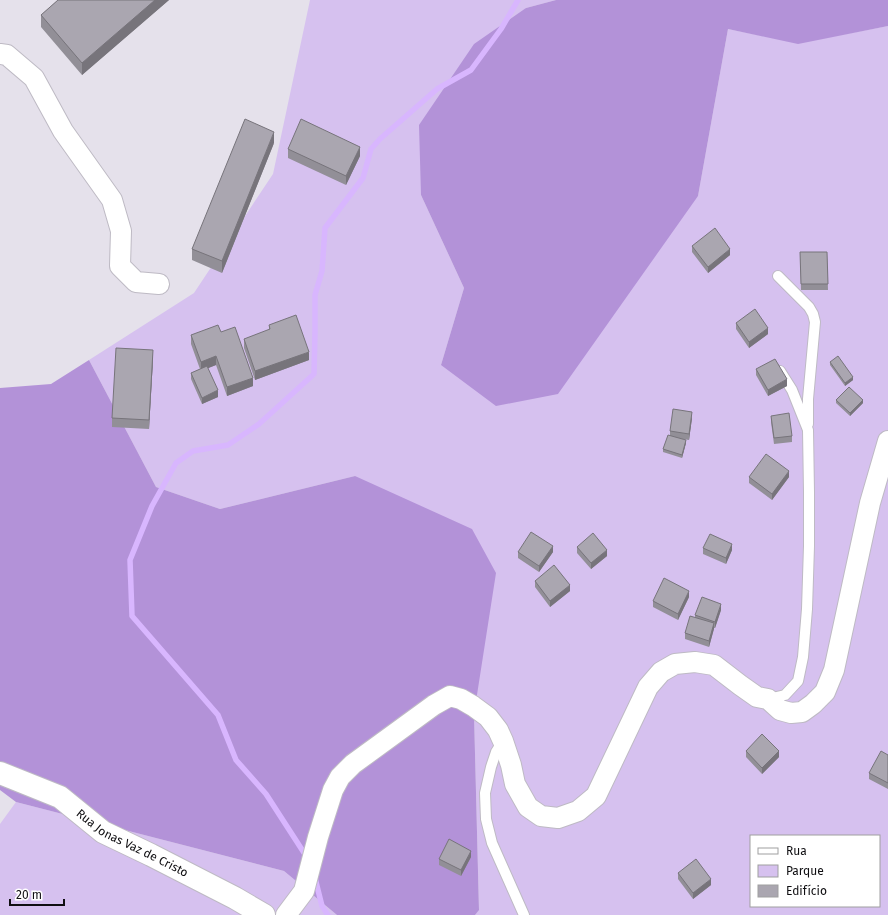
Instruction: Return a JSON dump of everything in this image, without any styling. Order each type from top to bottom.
[{"type":"street","points":[[0,54],[7,55],[34,78],[63,131],[112,200],[121,231],[120,266],[136,282],[159,284]]},
{"type":"street","points":[[286,915],[304,891],[318,837],[333,790],[340,777],[353,764],[434,704],[450,696],[461,699],[473,706],[488,717],[498,730],[511,765],[515,784],[528,807],[541,816],[558,818],[578,811],[596,796],[648,687],[661,672],[676,664],[695,662],[714,665],[757,697],[768,699],[780,710],[791,713],[802,712],[813,704],[825,692],[834,670],[870,503],[884,467],[888,441]]},
{"type":"street","name":"Rua Jonas Vaz de Cristo","points":[[0,773],[60,797],[103,832],[228,894],[264,915]]},
{"type":"lane","points":[[768,699],[785,695],[798,681],[803,657],[808,610],[808,399],[816,322],[809,307],[778,276]]},
{"type":"lane","points":[[780,371],[792,390],[808,430]]},
{"type":"lane","points":[[503,741],[496,752],[485,793],[486,819],[492,843],[524,915]]},
{"type":"green space","points":[[310,0],[556,0],[526,8],[421,195],[464,288],[441,365],[698,196],[728,29],[798,43],[888,26],[888,915],[475,915],[479,909],[474,714],[355,476],[220,509],[156,487],[89,360],[194,293],[273,174]]},
{"type":"green space","points":[[16,802],[284,871],[337,915],[0,915],[0,824]]},
{"type":"shaded area","points":[[556,0],[888,0],[888,26],[798,44],[728,29],[698,196],[558,394],[496,406],[441,365],[464,288],[421,195],[419,125],[474,44],[526,8]]},
{"type":"shaded area","points":[[89,360],[156,487],[220,509],[355,476],[472,529],[496,573],[474,714],[479,910],[475,915],[337,915],[284,871],[16,802],[0,790],[0,388],[51,384]]},
{"type":"building","points":[[58,0],[155,0],[82,63],[41,15]]},
{"type":"building","points":[[245,119],[274,132],[222,261],[192,249]]},
{"type":"building","points":[[301,119],[360,147],[346,176],[288,149]]},
{"type":"building","points":[[715,228],[730,249],[708,267],[692,246]]},
{"type":"building","points":[[800,252],[827,252],[828,284],[801,284]]},
{"type":"building","points":[[755,309],[768,328],[749,342],[736,323]]},
{"type":"building","points":[[296,315],[309,352],[255,371],[244,339],[270,329],[269,325]]},
{"type":"building","points":[[218,325],[221,332],[235,327],[253,378],[227,387],[216,356],[201,362],[191,335]]},
{"type":"building","points":[[116,348],[153,350],[149,420],[112,418]]},
{"type":"building","points":[[838,356],[853,377],[845,383],[830,362]]},
{"type":"building","points":[[775,359],[787,379],[768,390],[756,369]]},
{"type":"building","points":[[207,366],[218,390],[202,398],[191,373]]},
{"type":"building","points":[[849,387],[863,400],[850,413],[836,400]]},
{"type":"building","points":[[673,409],[692,412],[689,434],[670,431]]},
{"type":"building","points":[[789,413],[792,436],[774,438],[771,416]]},
{"type":"building","points":[[668,435],[686,440],[682,455],[663,449]]},
{"type":"building","points":[[766,454],[789,471],[772,494],[749,477]]},
{"type":"building","points":[[531,532],[553,546],[539,566],[518,552]]},
{"type":"building","points":[[593,533],[607,550],[591,563],[577,547]]},
{"type":"building","points":[[710,534],[732,544],[726,558],[703,548]]},
{"type":"building","points":[[554,565],[570,585],[550,601],[535,581]]},
{"type":"building","points":[[664,578],[689,591],[678,614],[653,601]]},
{"type":"building","points":[[702,597],[721,604],[715,622],[695,615]]},
{"type":"building","points":[[690,616],[714,623],[709,641],[685,633]]},
{"type":"building","points":[[762,734],[779,751],[762,768],[746,751]]},
{"type":"building","points":[[881,751],[888,755],[888,783],[869,773]]},
{"type":"building","points":[[449,839],[471,851],[461,870],[439,859]]},
{"type":"building","points":[[696,859],[711,879],[693,893],[678,873]]},
{"type":"waterway","points":[[308,859],[266,794],[236,760],[218,715],[132,616],[130,560],[152,506],[176,463],[193,451],[228,445],[259,424],[314,374],[315,295],[322,271],[325,228],[363,178],[371,149],[380,139],[437,89],[471,70],[501,29],[518,0]]},
{"type":"waterway","points":[[315,878],[322,906],[328,915]]}]
